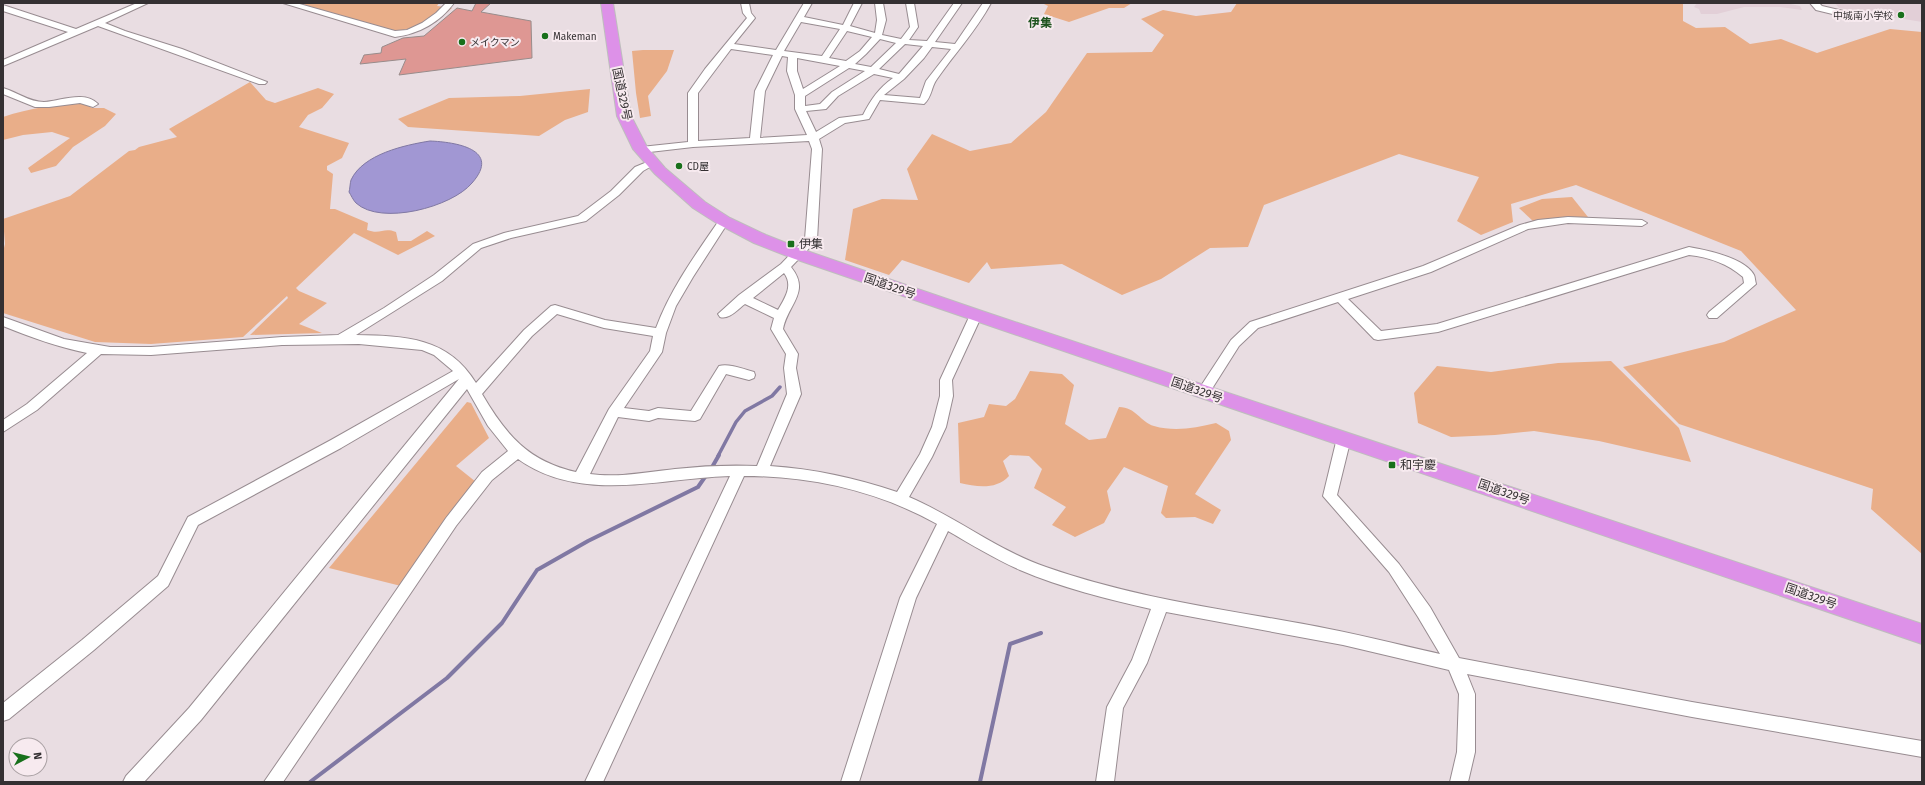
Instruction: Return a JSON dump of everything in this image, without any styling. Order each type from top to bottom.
[{"type":"highway","name":"国道329号","points":[[607,3],[624,116],[647,156],[678,188],[724,221],[760,239],[792,261],[976,315],[1922,634]]},
{"type":"street","points":[[3,64],[144,3]]},
{"type":"street","points":[[287,3],[395,34],[409,32],[424,25],[446,8],[450,3]]},
{"type":"street","points":[[693,144],[693,93],[750,18],[747,13],[745,3]]},
{"type":"street","points":[[754,140],[760,91],[778,52],[808,3]]},
{"type":"street","points":[[824,60],[858,3]]},
{"type":"street","points":[[800,95],[846,65],[870,46],[877,37],[881,22],[879,3]]},
{"type":"street","points":[[800,109],[823,107],[835,94],[872,71],[884,58],[904,41],[914,27],[910,3]]},
{"type":"street","points":[[342,338],[388,311],[438,278],[477,246],[508,235],[582,219],[615,193],[642,167],[647,156],[693,144],[814,138],[842,120],[866,118],[877,97],[885,88],[901,77],[921,56],[958,3]]},
{"type":"street","points":[[877,97],[920,102],[924,100],[931,80],[958,47],[987,3]]},
{"type":"street","points":[[1814,3],[1819,8],[1853,16]]},
{"type":"street","points":[[3,8],[78,32]]},
{"type":"street","points":[[799,19],[844,27],[877,37],[958,47]]},
{"type":"street","points":[[98,23],[262,82]]},
{"type":"street","points":[[728,46],[793,54],[901,77]]},
{"type":"street","points":[[724,314],[792,261],[811,240],[813,230],[817,156],[814,138],[800,109],[800,95],[792,71],[793,54]]},
{"type":"street","points":[[3,91],[36,104],[89,101],[93,104]]},
{"type":"street","points":[[1203,392],[1235,343],[1254,325],[1427,269],[1524,227],[1538,223],[1588,219],[1642,222]]},
{"type":"street","points":[[580,479],[614,412],[656,352],[660,333],[670,306],[683,282],[724,221]]},
{"type":"street","points":[[1340,297],[1378,336],[1438,328],[1689,251],[1698,252],[1740,268],[1749,276],[1750,284],[1713,315]]},
{"type":"street","points":[[762,470],[794,394],[790,368],[792,354],[777,329],[780,316],[795,289],[791,273],[792,261]]},
{"type":"street","points":[[743,298],[780,316]]},
{"type":"street","points":[[476,393],[528,333],[555,309],[604,324],[660,333]]},
{"type":"street","points":[[900,499],[940,427],[945,412],[947,390],[946,380],[976,315]]},
{"type":"street","points":[[3,321],[58,341],[98,350],[162,350],[342,338],[429,346],[450,357],[476,393],[502,436],[518,451],[546,469],[562,475],[580,479],[614,481],[740,470],[762,470],[798,474],[837,481],[900,499],[945,522],[1012,560],[1033,569],[1086,586],[1215,616],[1341,638],[1454,664],[1755,722],[1922,749]]},
{"type":"street","points":[[3,427],[32,407],[98,350]]},
{"type":"street","points":[[614,412],[649,416],[658,413],[695,416],[723,369],[749,375]]},
{"type":"street","points":[[3,713],[88,645],[163,581],[193,521],[464,376]]},
{"type":"street","points":[[132,782],[195,714],[464,376]]},
{"type":"street","points":[[1344,438],[1330,496],[1394,568],[1424,612],[1454,664],[1467,694],[1466,752],[1459,782]]},
{"type":"street","points":[[274,782],[451,522],[487,476],[518,451]]},
{"type":"street","points":[[594,782],[704,550],[740,470]]},
{"type":"street","points":[[850,782],[908,598],[945,522]]},
{"type":"street","points":[[1105,782],[1115,707],[1139,663],[1161,604]]},
{"type":"shaded area","points":[[299,3],[439,3],[437,6],[452,8],[436,22],[395,32]]},
{"type":"shaded area","points":[[1042,3],[1132,3],[1124,8],[1109,8],[1069,22],[1044,14],[1048,6]]},
{"type":"shaded area","points":[[1237,3],[1683,3],[1683,21],[1696,28],[1725,27],[1750,44],[1781,39],[1817,53],[1890,29],[1922,32],[1922,554],[1871,509],[1873,489],[1679,424],[1623,367],[1724,342],[1796,310],[1741,251],[1576,185],[1511,204],[1513,222],[1481,235],[1457,221],[1479,177],[1399,154],[1264,205],[1248,247],[1210,248],[1161,279],[1122,295],[1062,264],[991,269],[987,262],[969,283],[902,260],[889,275],[845,260],[853,209],[882,199],[918,200],[907,169],[932,134],[970,151],[1011,143],[1046,112],[1087,53],[1152,52],[1164,35],[1141,19],[1163,10],[1196,16],[1231,12]]},
{"type":"shaded area","points":[[1697,3],[1786,3],[1800,6],[1802,10],[1780,7],[1744,7],[1717,14],[1701,14],[1699,9],[1694,7]]},
{"type":"shaded area","name":"中城南小学校","points":[[1835,3],[1922,3],[1922,22],[1839,8]]},
{"type":"shaded area","points":[[674,50],[667,71],[648,96],[651,116],[640,118],[632,51]]},
{"type":"shaded area","points":[[250,82],[266,100],[275,103],[318,88],[334,94],[322,108],[308,115],[299,127],[349,143],[342,158],[327,166],[327,170],[333,174],[330,209],[335,209],[368,223],[367,230],[376,232],[388,230],[396,232],[398,241],[411,241],[427,231],[435,236],[398,255],[354,233],[296,288],[299,291],[327,303],[299,324],[322,333],[250,335],[288,298],[287,296],[243,337],[151,344],[95,342],[3,313],[3,252],[5,244],[3,219],[70,196],[129,151],[177,137],[169,129]]},
{"type":"shaded area","points":[[590,89],[588,112],[565,120],[539,136],[408,127],[398,119],[449,98],[520,96]]},
{"type":"shaded area","points":[[84,103],[92,108],[104,108],[116,114],[105,126],[73,147],[56,166],[31,173],[28,168],[70,138],[52,132],[23,135],[3,140],[3,117],[43,107]]},
{"type":"shaded area","points":[[430,141],[451,143],[462,146],[472,150],[478,155],[482,162],[480,171],[472,183],[462,192],[433,206],[416,211],[398,213],[382,213],[367,210],[355,202],[349,192],[351,180],[357,171],[365,164],[375,157],[397,148]]},
{"type":"shaded area","points":[[1572,197],[1588,217],[1534,222],[1519,208],[1542,199]]},
{"type":"shaded area","points":[[1611,361],[1679,428],[1691,462],[1599,441],[1534,431],[1451,437],[1418,423],[1414,393],[1437,366],[1491,372],[1558,363]]},
{"type":"shaded area","points":[[1030,371],[1062,374],[1074,385],[1065,424],[1089,440],[1106,438],[1119,407],[1130,409],[1149,424],[1162,428],[1185,429],[1216,423],[1229,431],[1231,440],[1195,494],[1221,510],[1213,524],[1195,517],[1166,518],[1161,513],[1168,486],[1124,467],[1107,491],[1111,510],[1104,523],[1075,537],[1052,525],[1066,507],[1034,488],[1042,469],[1029,456],[1010,455],[1003,461],[1009,476],[998,484],[973,486],[960,483],[958,423],[984,417],[989,404],[1006,406],[1015,399]]},
{"type":"shaded area","points":[[467,402],[471,403],[489,438],[456,466],[476,482],[401,586],[329,568]]},
{"type":"building","name":"メイクマン","points":[[476,3],[491,3],[481,12],[531,21],[532,58],[399,75],[406,59],[360,64],[364,55],[381,53],[382,47],[403,38],[424,36],[457,8],[472,11]]},
{"type":"waterway","points":[[718,456],[736,422],[745,411],[772,396],[780,387]]},
{"type":"waterway","points":[[711,469],[719,455]]},
{"type":"waterway","points":[[310,782],[447,678],[502,623],[537,570],[588,541],[698,487],[707,474]]},
{"type":"waterway","points":[[980,782],[1010,644],[1041,633]]},
{"type":"place","name":"中城南小学校","points":[[1901,15]]},
{"type":"place","name":"Makeman","points":[[545,36]]},
{"type":"place","name":"メイクマン","points":[[462,42]]},
{"type":"place","name":"CD屋","points":[[679,166]]},
{"type":"place","name":"伊集","points":[[791,244]]},
{"type":"place","name":"和宇慶","points":[[1392,465]]},
{"type":"district","name":"伊集","points":[[1040,23]]}]
